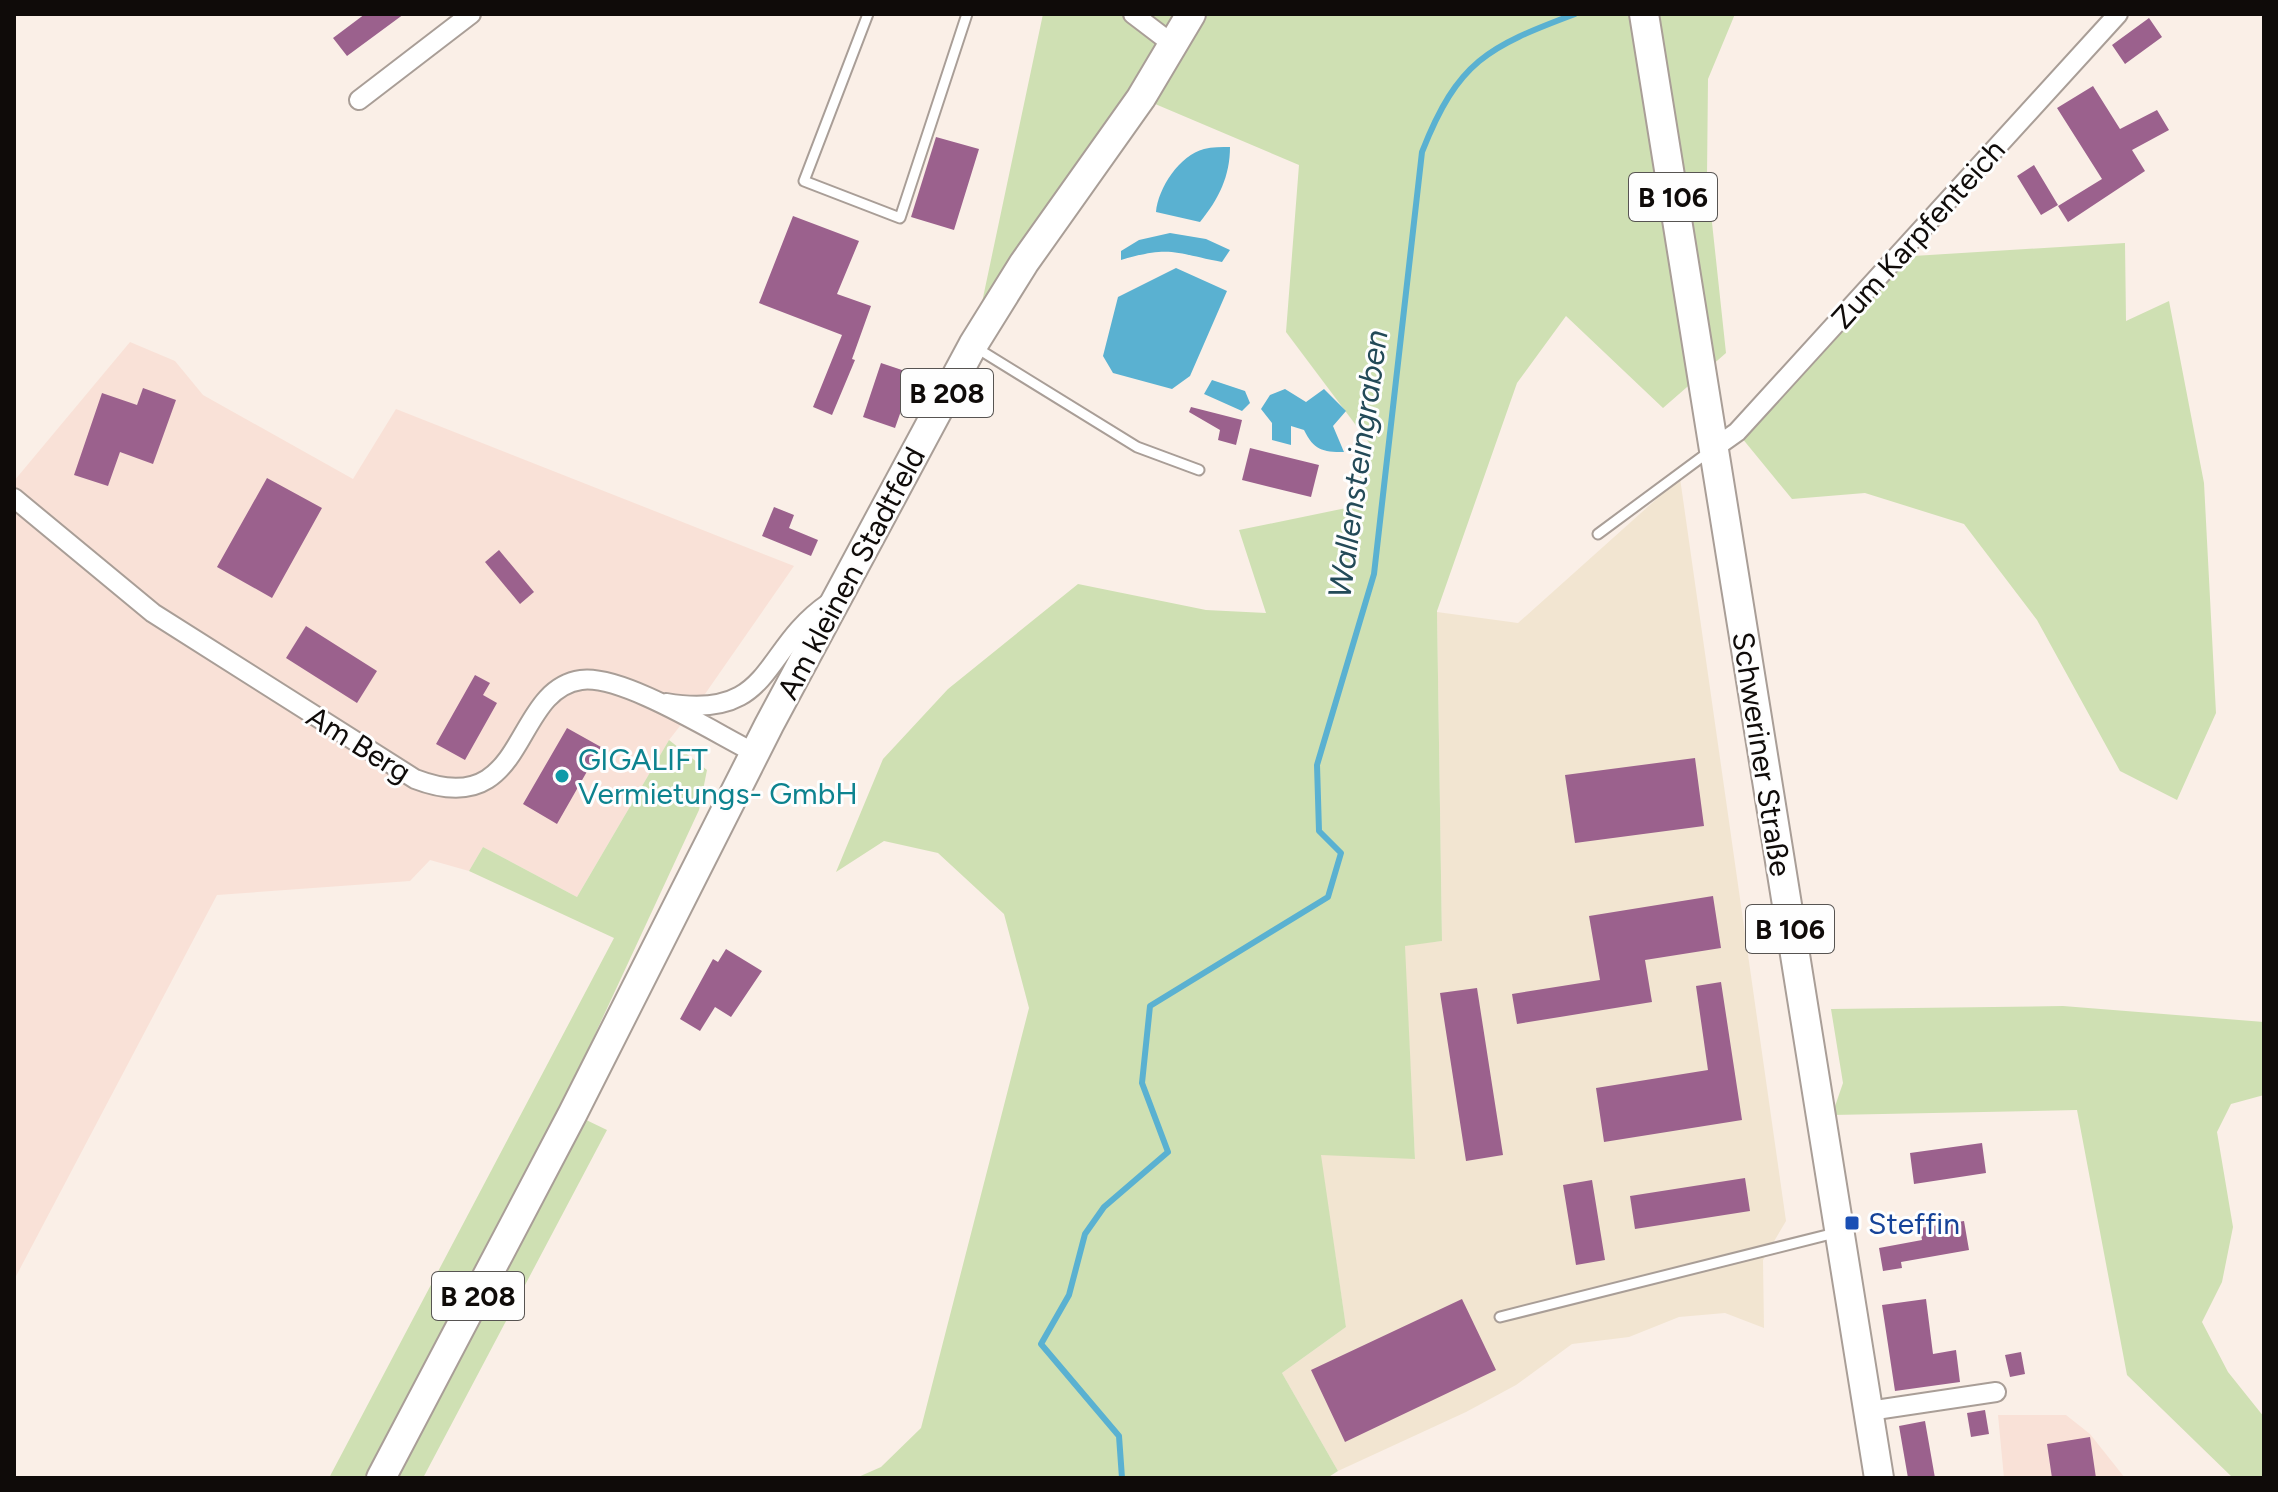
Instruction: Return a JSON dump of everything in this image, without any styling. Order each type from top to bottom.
[{"type":"main road","name":"Am kleinen Stadtfeld","points":[[381,1478],[573,1113],[755,753],[973,345],[1024,263],[1175,46],[1191,14]]},
{"type":"main road","name":"Schweriner Straße","points":[[1644,14],[1879,1478]]},
{"type":"street","points":[[359,100],[471,14]]},
{"type":"street","points":[[1133,14],[1175,46]]},
{"type":"street","name":"Zum Karpfenteich","points":[[1713,449],[1737,432],[2118,14]]},
{"type":"street","name":"Am Berg","points":[[14,498],[153,613],[390,764],[434,787],[453,789],[487,780],[512,755],[547,699],[568,683],[607,681],[755,753]]},
{"type":"street","points":[[651,700],[698,707],[736,700],[769,672],[802,627],[836,599]]},
{"type":"street","points":[[1869,1411],[1996,1392]]},
{"type":"lane","points":[[868,14],[804,181],[900,218],[967,14]]},
{"type":"lane","points":[[973,345],[1137,447],[1199,470]]},
{"type":"lane","points":[[1598,534],[1713,449]]},
{"type":"lane","points":[[1500,1317],[1839,1232]]},
{"type":"shaded area","points":[[130,342],[175,361],[203,395],[353,479],[396,409],[794,566],[669,740],[577,897],[483,847],[469,871],[430,860],[410,881],[217,895],[14,1280],[14,481]]},
{"type":"shaded area","points":[[1680,478],[1786,1221],[1763,1260],[1764,1328],[1725,1313],[1679,1317],[1629,1337],[1572,1344],[1516,1385],[1466,1412],[1338,1471],[1282,1373],[1346,1327],[1320,1154],[1415,1158],[1404,945],[1442,941],[1437,612],[1518,623]]},
{"type":"shaded area","points":[[1998,1415],[2066,1415],[2090,1434],[2125,1478],[2004,1478]]},
{"type":"green space","points":[[1043,14],[1735,14],[1708,79],[1707,176],[1726,353],[1663,408],[1566,316],[1517,383],[1437,611],[1442,941],[1405,946],[1415,1159],[1321,1155],[1346,1327],[1282,1373],[1338,1471],[1327,1478],[856,1478],[881,1467],[921,1428],[1029,1008],[1004,914],[938,853],[884,841],[836,872],[883,759],[948,689],[1078,584],[1206,610],[1266,613],[1239,530],[1351,507],[1370,444],[1286,332],[1299,165],[1141,98],[973,345]]},
{"type":"green space","points":[[2125,243],[2126,321],[2169,301],[2204,483],[2216,713],[2177,800],[2120,771],[2037,620],[1964,524],[1865,493],[1792,499],[1737,432],[1897,257]]},
{"type":"green space","points":[[669,740],[707,770],[699,810],[584,1058],[405,1409],[364,1478],[329,1478],[614,938],[469,871],[483,847],[577,897]]},
{"type":"green space","points":[[2063,1006],[2264,1022],[2264,1095],[2231,1104],[2217,1132],[2233,1227],[2222,1282],[2202,1322],[2228,1372],[2264,1417],[2264,1478],[2233,1478],[2127,1375],[2077,1110],[1832,1115],[1843,1083],[1831,1009]]},
{"type":"green space","points":[[580,1117],[607,1130],[423,1478],[386,1478]]},
{"type":"water","points":[[1230,147],[1222,187],[1200,222],[1156,212],[1161,193],[1179,165],[1195,152]]},
{"type":"water","points":[[1170,233],[1206,239],[1230,250],[1222,262],[1162,252],[1121,260],[1121,251],[1139,240]]},
{"type":"water","points":[[1176,268],[1227,291],[1190,376],[1172,389],[1113,373],[1103,356],[1118,297]]},
{"type":"water","points":[[1212,380],[1245,391],[1250,403],[1242,411],[1204,394]]},
{"type":"water","points":[[1285,389],[1306,402],[1324,389],[1346,411],[1333,426],[1344,452],[1320,448],[1311,442],[1304,430],[1291,426],[1291,445],[1272,440],[1272,423],[1261,409],[1270,395]]},
{"type":"building","points":[[365,14],[404,14],[347,56],[333,38]]},
{"type":"building","points":[[2149,18],[2162,37],[2125,64],[2112,45]]},
{"type":"building","points":[[2093,86],[2120,129],[2157,110],[2169,130],[2132,150],[2145,171],[2068,222],[2058,206],[2102,179],[2057,108]]},
{"type":"building","points":[[936,137],[979,149],[954,230],[911,217]]},
{"type":"building","points":[[2034,165],[2058,205],[2041,215],[2017,176]]},
{"type":"building","points":[[793,216],[859,241],[837,294],[871,306],[852,359],[855,360],[832,415],[813,407],[842,335],[759,303]]},
{"type":"building","points":[[881,363],[914,374],[895,428],[863,417]]},
{"type":"building","points":[[143,388],[176,400],[153,464],[120,452],[108,486],[74,475],[102,393],[137,405]]},
{"type":"building","points":[[1191,407],[1242,420],[1236,445],[1218,440],[1220,430],[1189,412]]},
{"type":"building","points":[[1250,448],[1319,465],[1311,497],[1242,480]]},
{"type":"building","points":[[267,478],[322,508],[272,598],[217,567]]},
{"type":"building","points":[[774,507],[794,515],[789,528],[818,540],[811,556],[762,536]]},
{"type":"building","points":[[499,550],[534,592],[520,604],[485,562]]},
{"type":"building","points":[[306,626],[377,671],[357,703],[286,658]]},
{"type":"building","points":[[475,675],[490,683],[483,695],[497,703],[465,760],[436,744]]},
{"type":"building","name":"GIGALIFT Vermietungs- GmbH","points":[[567,728],[601,747],[557,824],[523,804]]},
{"type":"building","points":[[1695,758],[1704,826],[1575,843],[1565,775]]},
{"type":"building","points":[[1713,896],[1721,948],[1645,960],[1652,1002],[1517,1024],[1512,994],[1600,980],[1589,916]]},
{"type":"building","points":[[726,949],[762,971],[731,1017],[715,1007],[700,1031],[680,1019],[713,959],[718,962]]},
{"type":"building","points":[[1721,982],[1742,1120],[1604,1142],[1596,1088],[1708,1070],[1696,986]]},
{"type":"building","points":[[1477,988],[1503,1155],[1466,1161],[1440,993]]},
{"type":"building","points":[[1982,1143],[1986,1173],[1914,1184],[1910,1153]]},
{"type":"building","points":[[1745,1178],[1750,1211],[1635,1229],[1630,1196]]},
{"type":"building","points":[[1592,1180],[1605,1260],[1576,1265],[1563,1185]]},
{"type":"building","points":[[1964,1221],[1969,1250],[1901,1262],[1902,1268],[1883,1271],[1879,1248],[1922,1240],[1920,1228]]},
{"type":"building","points":[[1462,1299],[1496,1370],[1345,1442],[1311,1370]]},
{"type":"building","points":[[1926,1299],[1933,1354],[1956,1350],[1960,1382],[1895,1391],[1882,1305]]},
{"type":"building","points":[[2021,1352],[2025,1374],[2010,1377],[2005,1355]]},
{"type":"building","points":[[1985,1410],[1989,1434],[1971,1437],[1967,1413]]},
{"type":"building","points":[[1925,1421],[1935,1478],[1908,1478],[1899,1426]]},
{"type":"building","points":[[2090,1437],[2096,1478],[2052,1478],[2047,1444]]},
{"type":"waterway","name":"Wallensteingraben","points":[[1122,1478],[1119,1436],[1041,1344],[1069,1295],[1085,1234],[1104,1207],[1168,1152],[1142,1083],[1150,1006],[1328,897],[1341,853],[1319,831],[1317,765],[1374,574],[1422,152],[1449,97],[1479,61],[1519,37],[1575,14]]},
{"type":"place","name":"GIGALIFT Vermietungs- GmbH","points":[[562,776]]},
{"type":"place","name":"Steffin","points":[[1852,1223]]}]
